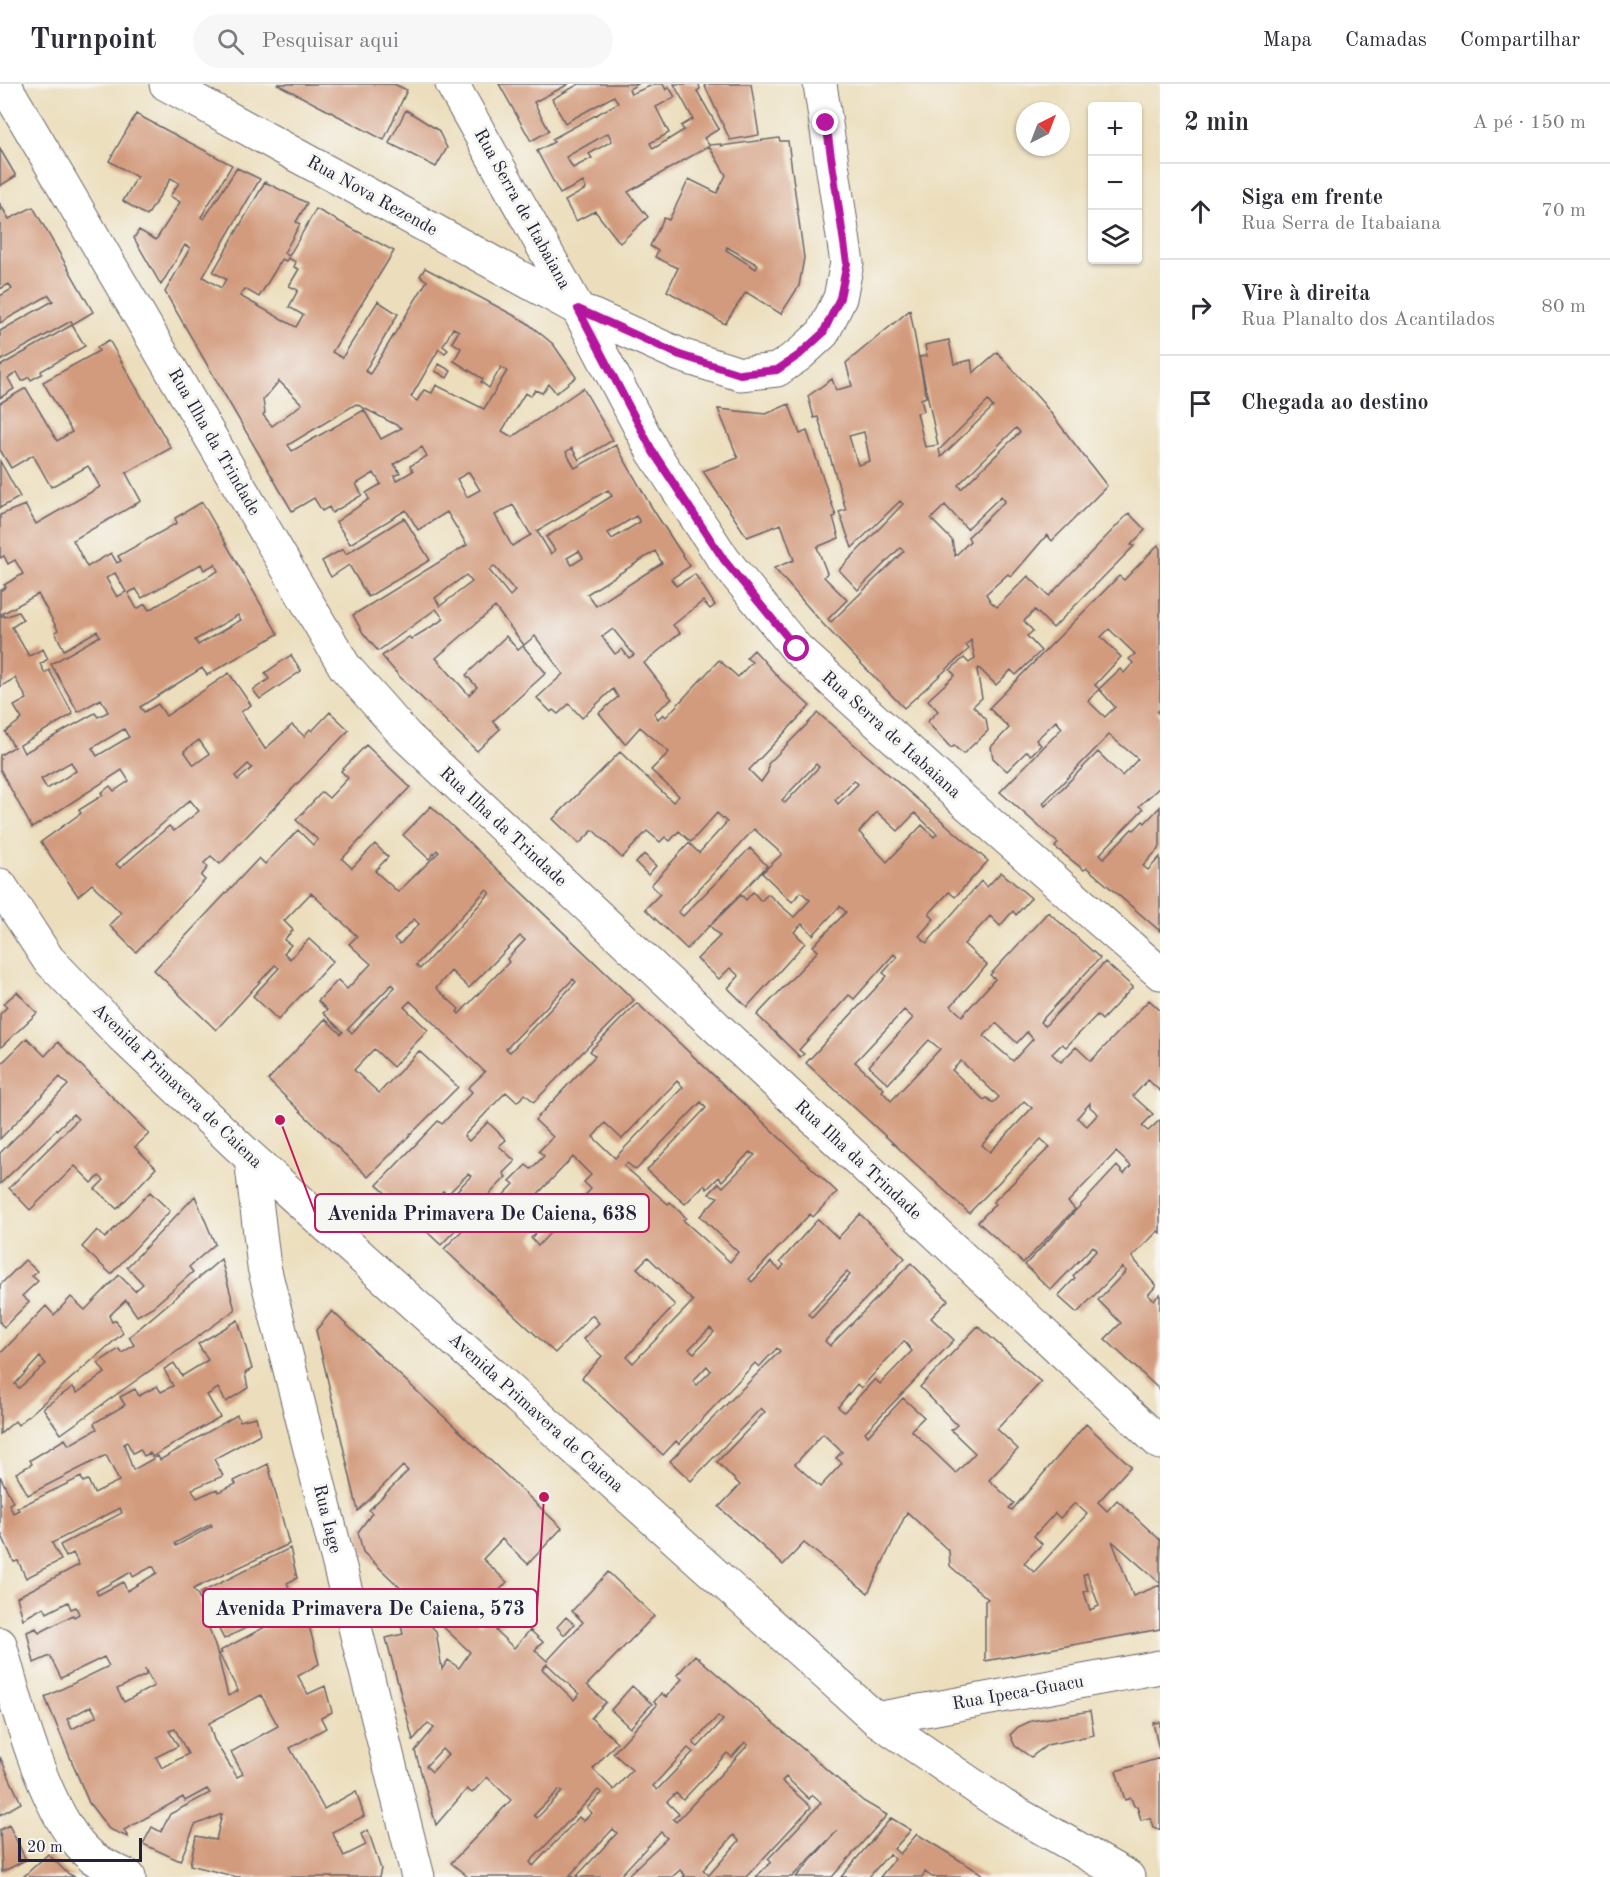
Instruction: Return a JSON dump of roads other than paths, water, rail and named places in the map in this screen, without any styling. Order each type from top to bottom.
[{"type":"street","name":"Rua Ilha da Trindade","points":[[4,84],[345,667],[370,698],[406,736],[1160,1443]]},
{"type":"street","name":"Rua Nova Rezende","points":[[166,84],[578,309],[680,355],[740,374],[777,370],[823,333],[840,298],[847,263],[820,84]]},
{"type":"street","name":"Rua Serra de Itabaiana","points":[[452,84],[578,309],[653,452],[724,560],[797,649],[964,801],[1160,973]]},
{"type":"street","name":"Avenida Primavera de Caiena","points":[[0,885],[48,959],[121,1035],[251,1158],[876,1719],[1002,1805],[1128,1877]]},
{"type":"street","name":"Rua Iage","points":[[251,1158],[264,1267],[418,1877]]},
{"type":"street","points":[[0,1644],[17,1709],[51,1798],[69,1830],[92,1857],[129,1877]]},
{"type":"street","name":"Rua Ipeca-Guacu","points":[[876,1719],[1160,1667]]},
{"type":"place","name":"Avenida Primavera De Caiena, 638","points":[[280,1120]]},
{"type":"place","name":"Avenida Primavera De Caiena, 573","points":[[544,1497]]}]
